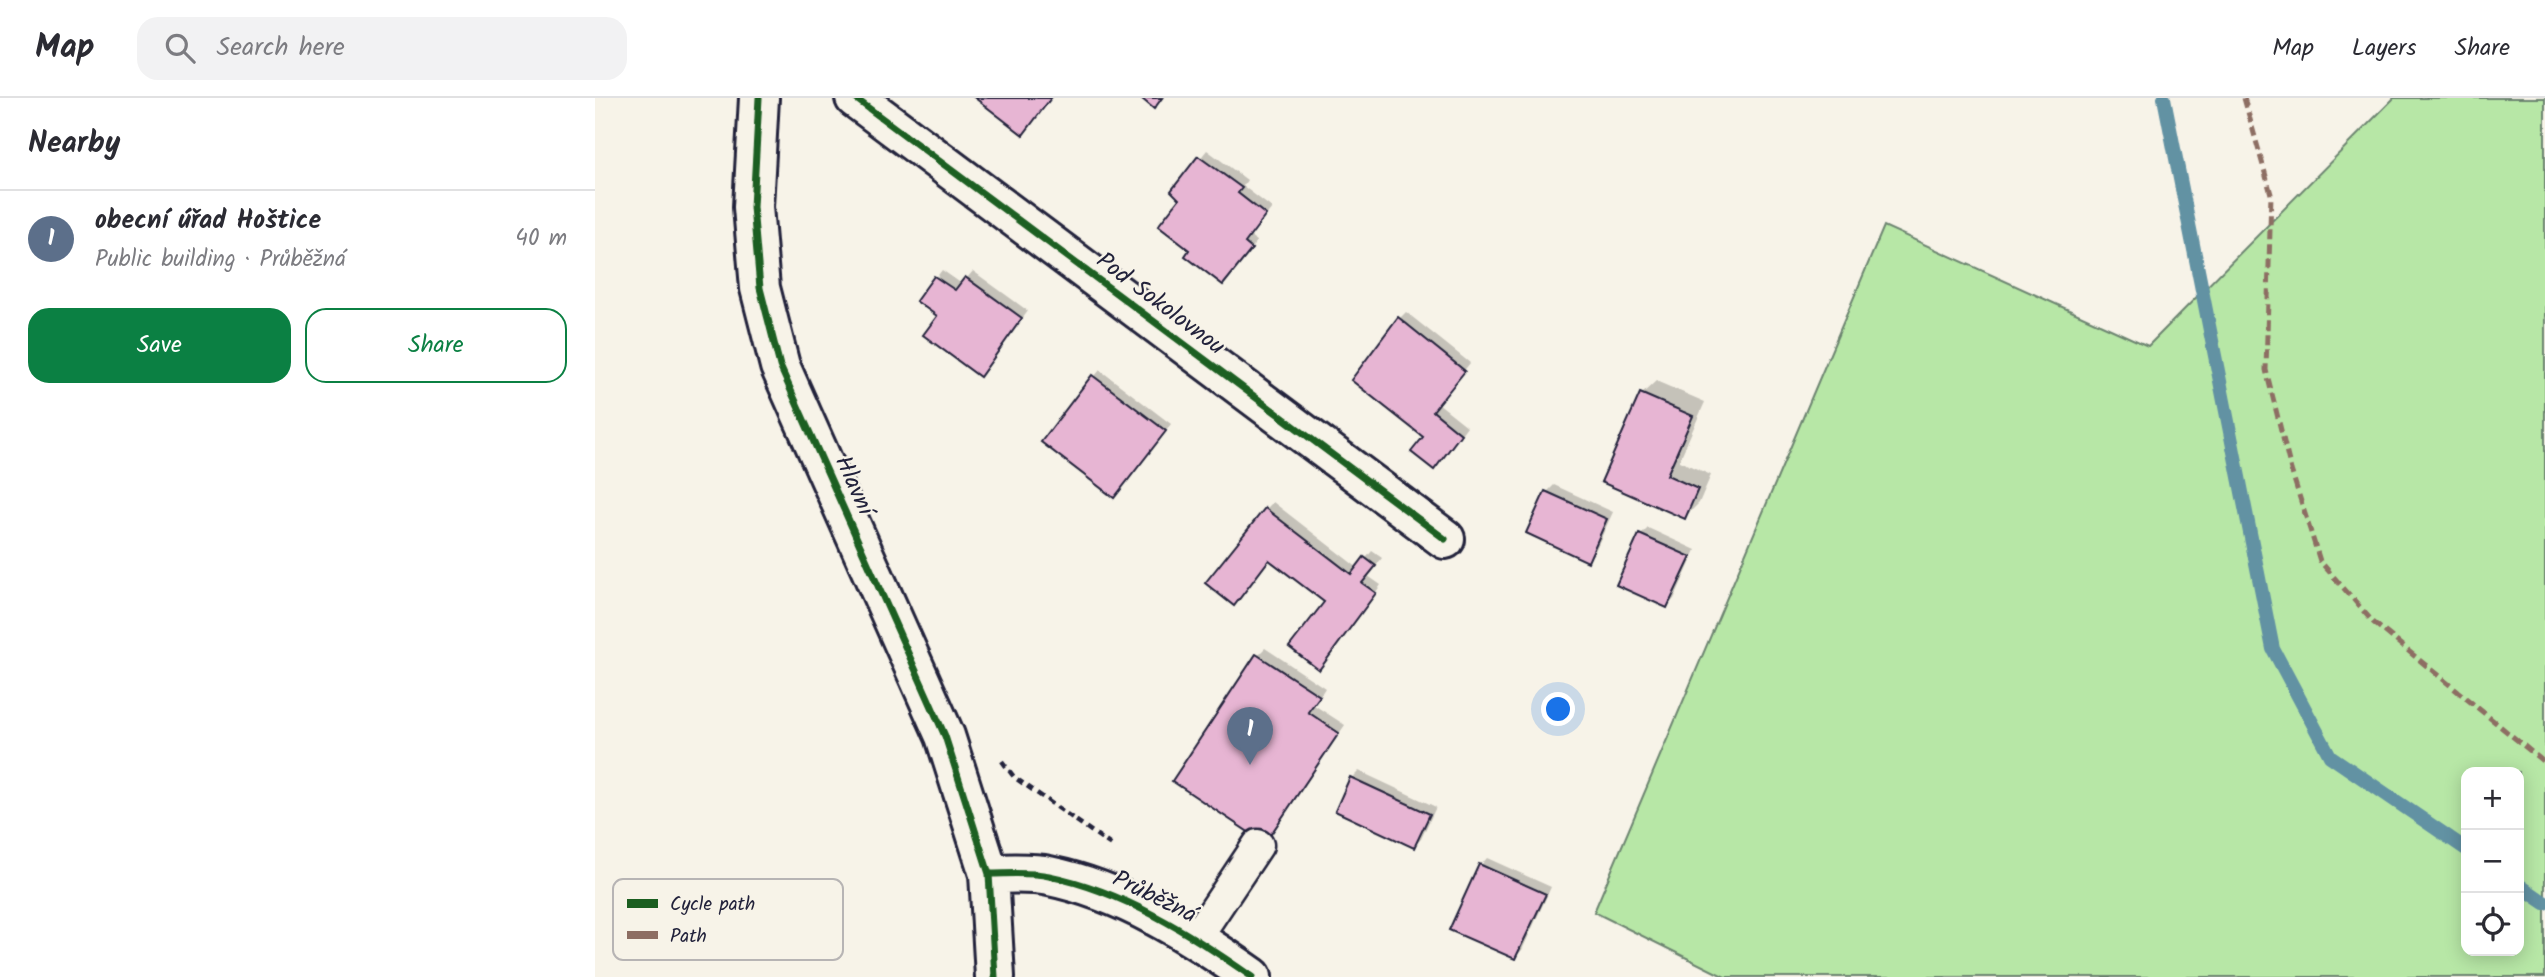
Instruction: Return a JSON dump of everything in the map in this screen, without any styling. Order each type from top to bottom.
[{"type":"street","name":"Hlavní","points":[[759,98],[753,207],[760,288],[780,366],[946,736],[989,874],[995,977]]},
{"type":"street","name":"Pod Sokolovnou","points":[[855,98],[1445,539]]},
{"type":"street","name":"Průběžná","points":[[989,874],[1046,875],[1099,890],[1196,938],[1252,977]]},
{"type":"lane","points":[[1196,938],[1258,845]]},
{"type":"path","points":[[999,756],[1014,777],[1115,848]]},
{"type":"green space","points":[[2394,98],[2545,98],[2545,977],[1725,977],[1594,912],[1884,226],[2148,346]]},
{"type":"building","points":[[975,98],[1051,98],[1023,135]]},
{"type":"building","points":[[1141,98],[1162,98],[1154,109]]},
{"type":"building","points":[[1198,156],[1242,188],[1238,193],[1266,215],[1245,243],[1252,249],[1223,285],[1185,256],[1189,250],[1158,226],[1179,199],[1171,191]]},
{"type":"building","points":[[934,276],[955,290],[965,277],[1022,318],[980,377],[923,335],[937,316],[916,301]]},
{"type":"building","points":[[1398,317],[1465,371],[1433,411],[1461,434],[1434,470],[1411,452],[1423,437],[1351,380]]},
{"type":"building","points":[[1092,375],[1166,431],[1114,498],[1041,442]]},
{"type":"building","points":[[1640,393],[1693,416],[1667,475],[1698,489],[1685,519],[1601,482]]},
{"type":"building","points":[[1545,491],[1607,519],[1588,562],[1526,533]]},
{"type":"building","points":[[1265,508],[1351,574],[1364,557],[1376,566],[1362,583],[1376,593],[1319,670],[1289,647],[1324,602],[1269,560],[1234,606],[1205,583]]},
{"type":"building","points":[[1639,534],[1691,557],[1667,608],[1616,585]]},
{"type":"building","points":[[1256,654],[1320,696],[1308,712],[1339,733],[1265,843],[1172,781]]},
{"type":"building","points":[[1350,777],[1430,814],[1414,848],[1335,811]]},
{"type":"building","points":[[1479,864],[1546,894],[1515,959],[1449,930]]},
{"type":"waterway","points":[[2164,98],[2273,649],[2330,756],[2461,846]]},
{"type":"waterway","points":[[2524,888],[2545,903]]},
{"type":"marked path","points":[[2244,98],[2271,194],[2266,370],[2291,470],[2320,561],[2373,622],[2545,763]]},
{"type":"cycle path","points":[[759,98],[753,207],[760,288],[780,366],[945,736],[989,874],[995,977]]},
{"type":"cycle path","points":[[855,98],[1445,539]]},
{"type":"cycle path","points":[[989,874],[1042,875],[1103,892],[1180,930],[1252,977]]},
{"type":"place","name":"obecní úřad Hoštice","points":[[1250,765]]}]
